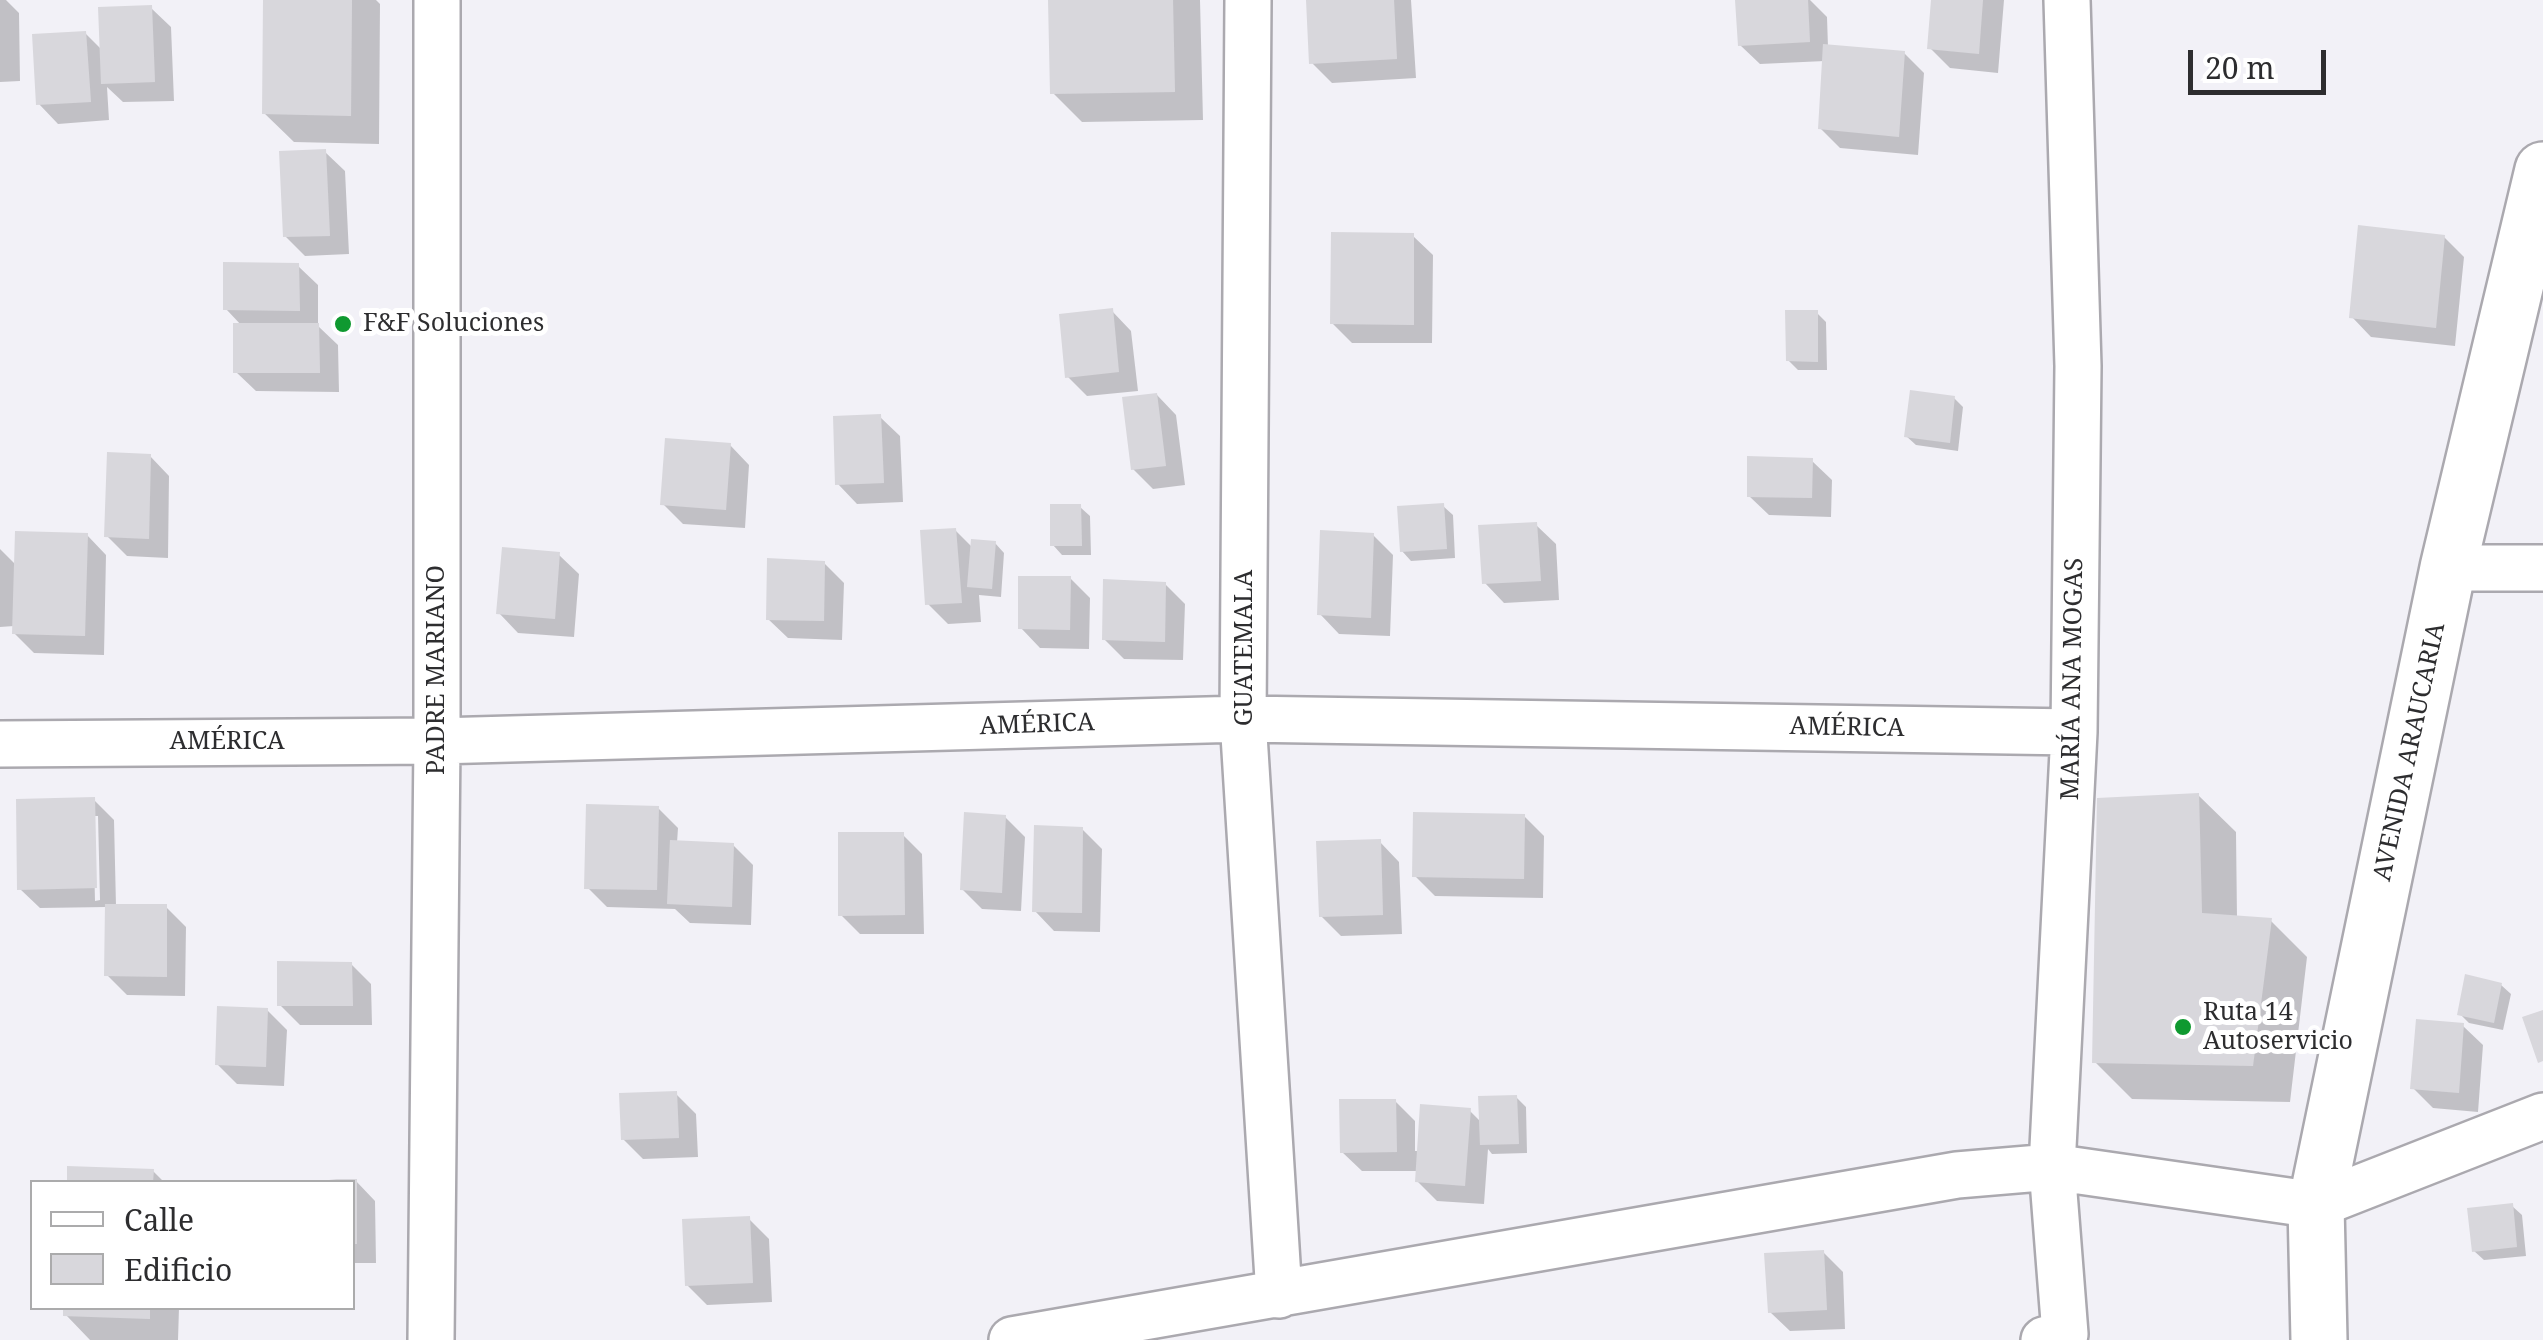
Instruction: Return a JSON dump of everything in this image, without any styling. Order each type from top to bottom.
[{"type":"main road","name":"AVENIDA ARAUCARIA","points":[[2319,1340],[2316,1205],[2448,568],[2543,170]]},
{"type":"street","name":"PADRE MARIANO","points":[[431,1340],[437,741],[437,0]]},
{"type":"street","name":"GUATEMALA","points":[[1248,0],[1244,720],[1279,1295]]},
{"type":"street","name":"MARÍA ANA MOGAS","points":[[2044,1340],[2066,1334],[2052,1166],[2074,732],[2078,366],[2067,0]]},
{"type":"street","points":[[2448,568],[2543,568]]},
{"type":"street","name":"AMÉRICA","points":[[0,744],[437,741],[1244,720],[2074,732]]},
{"type":"street","points":[[1012,1340],[1958,1175],[2052,1166],[2316,1205],[2543,1116]]},
{"type":"building","points":[[263,0],[352,0],[351,116],[262,114]]},
{"type":"building","points":[[1048,0],[1173,0],[1175,92],[1050,94]]},
{"type":"building","points":[[1306,0],[1394,0],[1397,59],[1309,64]]},
{"type":"building","points":[[1735,0],[1808,0],[1810,42],[1738,46]]},
{"type":"building","points":[[1931,0],[1983,0],[1979,54],[1927,49]]},
{"type":"building","points":[[152,5],[155,82],[101,84],[98,7]]},
{"type":"building","points":[[86,31],[91,102],[36,105],[32,34]]},
{"type":"building","points":[[1823,44],[1905,51],[1899,137],[1818,129]]},
{"type":"building","points":[[326,149],[330,236],[283,237],[279,151]]},
{"type":"building","points":[[2358,225],[2445,235],[2436,328],[2349,318]]},
{"type":"building","points":[[1331,232],[1414,233],[1414,325],[1330,324]]},
{"type":"building","points":[[223,262],[299,263],[300,311],[223,310]]},
{"type":"building","points":[[1113,308],[1119,372],[1065,378],[1059,314]]},
{"type":"building","points":[[1785,310],[1818,310],[1818,362],[1786,361]]},
{"type":"building","points":[[233,323],[319,323],[320,373],[233,373]]},
{"type":"building","points":[[1910,390],[1955,396],[1950,443],[1904,437]]},
{"type":"building","points":[[1157,393],[1166,466],[1131,470],[1122,397]]},
{"type":"building","points":[[881,414],[884,483],[835,485],[833,416]]},
{"type":"building","points":[[665,438],[731,443],[726,510],[660,505]]},
{"type":"building","points":[[107,452],[151,454],[149,539],[104,537]]},
{"type":"building","points":[[1747,456],[1813,458],[1812,498],[1747,497]]},
{"type":"building","points":[[1444,503],[1447,549],[1400,552],[1397,506]]},
{"type":"building","points":[[1050,504],[1081,504],[1082,546],[1050,546]]},
{"type":"building","points":[[1537,522],[1541,581],[1482,584],[1478,525]]},
{"type":"building","points":[[956,528],[962,603],[925,605],[920,530]]},
{"type":"building","points":[[1320,530],[1374,533],[1371,618],[1317,615]]},
{"type":"building","points":[[15,531],[88,533],[85,636],[12,634]]},
{"type":"building","points":[[971,539],[996,541],[992,589],[967,587]]},
{"type":"building","points":[[502,547],[560,552],[555,619],[496,614]]},
{"type":"building","points":[[767,558],[825,561],[824,621],[766,620]]},
{"type":"building","points":[[1018,576],[1071,576],[1070,630],[1018,629]]},
{"type":"building","points":[[1103,579],[1166,582],[1165,642],[1102,640]]},
{"type":"building","points":[[2199,793],[2202,913],[2272,918],[2253,1066],[2092,1063],[2097,798]]},
{"type":"building","points":[[95,797],[97,888],[17,890],[16,799]]},
{"type":"building","points":[[586,804],[659,806],[657,890],[584,889]]},
{"type":"building","points":[[964,812],[1006,815],[1002,893],[960,890]]},
{"type":"building","points":[[1413,812],[1525,814],[1524,879],[1412,877]]},
{"type":"building","points":[[1034,825],[1083,827],[1082,913],[1032,912]]},
{"type":"building","points":[[838,832],[904,832],[905,915],[838,916]]},
{"type":"building","points":[[1381,839],[1383,915],[1319,917],[1316,841]]},
{"type":"building","points":[[670,840],[734,843],[732,907],[667,904]]},
{"type":"building","points":[[105,904],[167,904],[167,977],[104,976]]},
{"type":"building","points":[[277,961],[352,962],[353,1006],[277,1006]]},
{"type":"building","points":[[2465,974],[2502,983],[2494,1023],[2457,1015]]},
{"type":"building","points":[[217,1006],[268,1008],[266,1067],[215,1065]]},
{"type":"building","points":[[2543,1010],[2543,1061],[2538,1063],[2522,1017]]},
{"type":"building","points":[[2416,1019],[2464,1023],[2459,1093],[2410,1089]]},
{"type":"building","points":[[677,1091],[679,1138],[621,1140],[619,1093]]},
{"type":"building","points":[[1517,1095],[1519,1144],[1480,1145],[1478,1096]]},
{"type":"building","points":[[1339,1099],[1396,1099],[1397,1152],[1340,1153]]},
{"type":"building","points":[[1420,1104],[1471,1108],[1465,1186],[1415,1182]]},
{"type":"building","points":[[67,1166],[154,1169],[153,1180],[67,1180]]},
{"type":"building","points":[[329,1179],[357,1179],[357,1244],[355,1180]]},
{"type":"building","points":[[2513,1203],[2517,1247],[2472,1252],[2467,1208]]},
{"type":"building","points":[[750,1216],[753,1283],[685,1286],[682,1219]]},
{"type":"building","points":[[1824,1250],[1827,1310],[1768,1313],[1764,1253]]},
{"type":"building","points":[[63,1310],[150,1310],[150,1319],[63,1316]]},
{"type":"place","name":"F&F Soluciones","points":[[343,324]]},
{"type":"place","name":"Ruta 14 Autoservicio","points":[[2183,1027]]}]
